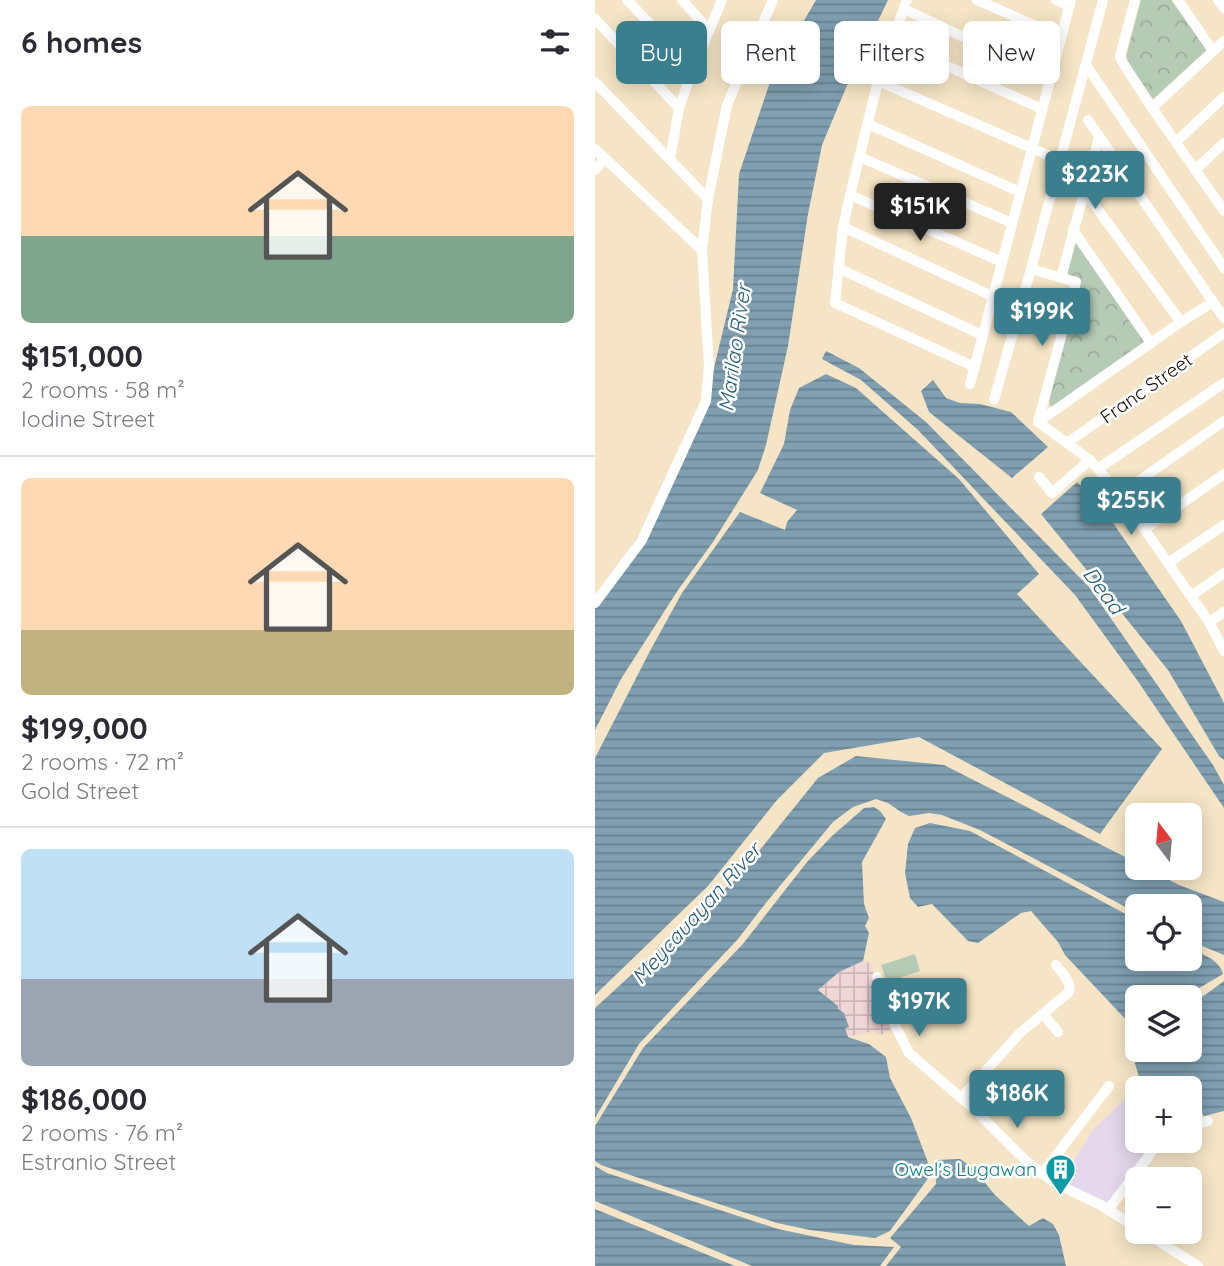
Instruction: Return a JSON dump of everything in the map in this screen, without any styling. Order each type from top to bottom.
[{"type":"street","points":[[627,0],[647,21]]},
{"type":"street","points":[[682,0],[709,30]]},
{"type":"street","points":[[707,35],[722,0]]},
{"type":"street","points":[[595,603],[642,540],[706,401],[709,366],[702,250],[708,199],[727,106],[773,0]]},
{"type":"street","points":[[977,0],[1061,37]]},
{"type":"street","points":[[1056,0],[1070,3],[1060,41]]},
{"type":"street","points":[[994,400],[1103,0]]},
{"type":"street","points":[[1135,0],[1120,56],[1152,108],[1222,205]]},
{"type":"street","points":[[1178,0],[1213,51]]},
{"type":"street","points":[[1218,0],[1224,8]]},
{"type":"street","points":[[905,5],[963,34]]},
{"type":"street","points":[[595,19],[679,108]]},
{"type":"street","points":[[1152,108],[1224,41]]},
{"type":"street","points":[[1086,65],[1224,268]]},
{"type":"street","points":[[949,67],[1042,110]]},
{"type":"street","points":[[595,82],[708,199]]},
{"type":"street","points":[[670,159],[679,108],[688,84]]},
{"type":"street","points":[[877,84],[843,227],[835,303],[975,367]]},
{"type":"street","points":[[887,84],[1059,160]]},
{"type":"street","points":[[970,384],[1048,84]]},
{"type":"street","points":[[1176,142],[1224,97]]},
{"type":"street","points":[[1088,120],[1224,318]]},
{"type":"street","points":[[868,124],[1020,192]]},
{"type":"street","points":[[1061,278],[1099,136]]},
{"type":"street","points":[[1195,170],[1224,143]]},
{"type":"street","points":[[595,149],[702,250]]},
{"type":"street","points":[[860,157],[1012,223]]},
{"type":"street","points":[[595,170],[605,159]]},
{"type":"street","points":[[1084,191],[1181,322]]},
{"type":"street","points":[[851,195],[1002,262]]},
{"type":"street","points":[[843,227],[992,296]]},
{"type":"street","points":[[1073,230],[1151,343]]},
{"type":"street","points":[[838,268],[982,335]]},
{"type":"street","points":[[1031,269],[1076,282],[1038,422]]},
{"type":"street","points":[[1038,422],[1213,302]]},
{"type":"street","name":"Franc Street","points":[[1067,443],[1224,333]]},
{"type":"street","points":[[1099,468],[1224,383]]},
{"type":"street","points":[[1120,494],[1224,421]]},
{"type":"street","points":[[1038,422],[1099,468],[1209,622],[1224,651]]},
{"type":"street","points":[[1039,477],[1052,493],[1090,460]]},
{"type":"street","points":[[1145,529],[1224,474]]},
{"type":"street","points":[[1168,563],[1224,525]]},
{"type":"street","points":[[1191,596],[1224,573]]},
{"type":"street","points":[[1209,622],[1224,612]]},
{"type":"street","points":[[961,1098],[1020,1033],[1069,992],[1068,981],[1056,965]]},
{"type":"street","points":[[877,977],[892,1019],[909,1053],[1042,1174],[1125,1221]]},
{"type":"street","points":[[1043,1014],[1058,1032]]},
{"type":"street","points":[[1042,1174],[1109,1086]]},
{"type":"street","points":[[1202,1123],[1208,1121]]},
{"type":"street","points":[[1108,1210],[1151,1153]]},
{"type":"street","points":[[1163,1244],[1198,1266]]},
{"type":"shaded area","points":[[863,961],[872,964],[877,994],[891,1029],[881,1035],[873,1031],[848,1037],[836,1004],[818,990],[839,972]]},
{"type":"shaded area","points":[[1125,1099],[1125,1153],[1147,1153],[1137,1167],[1125,1167],[1125,1185],[1109,1207],[1068,1187],[1075,1176],[1068,1171],[1092,1131]]},
{"type":"green space","points":[[1141,0],[1171,0],[1207,50],[1153,99],[1126,60]]},
{"type":"green space","points":[[1075,241],[1146,342],[1056,406],[1050,406],[1049,399],[1081,280],[1067,274]]},
{"type":"green space","points":[[915,954],[920,971],[887,982],[881,965]]},
{"type":"water","name":"Marilao River","points":[[816,0],[888,0],[878,21],[834,21],[834,84],[848,84],[822,145],[808,214],[788,346],[758,470],[621,679],[595,730],[595,598],[658,508],[706,401],[733,289],[739,174],[769,84],[820,84],[820,21],[804,21]]},
{"type":"water","points":[[826,351],[859,368],[926,422],[1089,587],[1213,765],[1224,785],[1224,808],[1075,595],[918,430],[861,380],[822,359]]},
{"type":"water","points":[[826,374],[856,388],[959,479],[1039,574],[1017,594],[1162,749],[1100,834],[919,737],[824,753],[777,800],[708,886],[595,995],[595,758],[682,593],[740,512],[785,530],[787,522],[797,510],[760,493],[784,444],[790,410],[799,388]]},
{"type":"water","points":[[933,380],[946,398],[1011,412],[1048,447],[1012,478],[929,412],[921,391]]},
{"type":"water","name":"Dead","points":[[1077,482],[1102,507],[1181,621],[1224,703],[1224,760],[1219,756],[1168,670],[1041,514]]},
{"type":"water","points":[[856,756],[944,765],[1125,857],[1125,880],[1169,880],[1224,902],[1224,955],[1202,946],[1202,894],[1125,894],[1125,907],[980,830],[942,815],[929,813],[909,816],[876,799],[853,807],[833,822],[738,939],[639,1044],[595,1118],[595,1008],[738,877],[818,778]]},
{"type":"water","points":[[874,807],[886,819],[862,862],[864,904],[869,918],[865,926],[869,933],[863,961],[839,972],[818,990],[844,1013],[849,1027],[845,1028],[848,1037],[869,1044],[886,1057],[890,1078],[911,1118],[932,1173],[890,1231],[875,1238],[777,1223],[595,1161],[595,1126],[643,1048],[742,945],[807,862],[864,808]]},
{"type":"water","points":[[930,823],[970,831],[1125,914],[1125,971],[1202,971],[1202,954],[1214,961],[1223,974],[1202,986],[1125,985],[1125,1019],[1065,955],[1058,942],[1031,911],[1021,913],[978,943],[968,941],[932,904],[918,907],[910,898],[905,873],[908,844],[915,828]]},
{"type":"water","points":[[1224,981],[1224,1111],[1204,1116],[1202,1076],[1139,1076],[1135,1062],[1202,1062],[1202,996]]},
{"type":"water","points":[[960,1159],[972,1167],[995,1195],[1029,1226],[1043,1218],[1053,1224],[1059,1235],[1066,1266],[886,1266],[901,1247],[890,1238],[936,1184],[935,1163],[938,1160]]},
{"type":"water","points":[[595,1166],[607,1173],[778,1229],[854,1245],[894,1247],[880,1266],[752,1266],[595,1201]]},
{"type":"water","points":[[595,1209],[735,1266],[595,1266]]},
{"type":"place","name":"Owel's Lugawan","points":[[1060,1196]]},
{"type":"water label","name":"Meycauayan River","points":[[696,913]]}]
